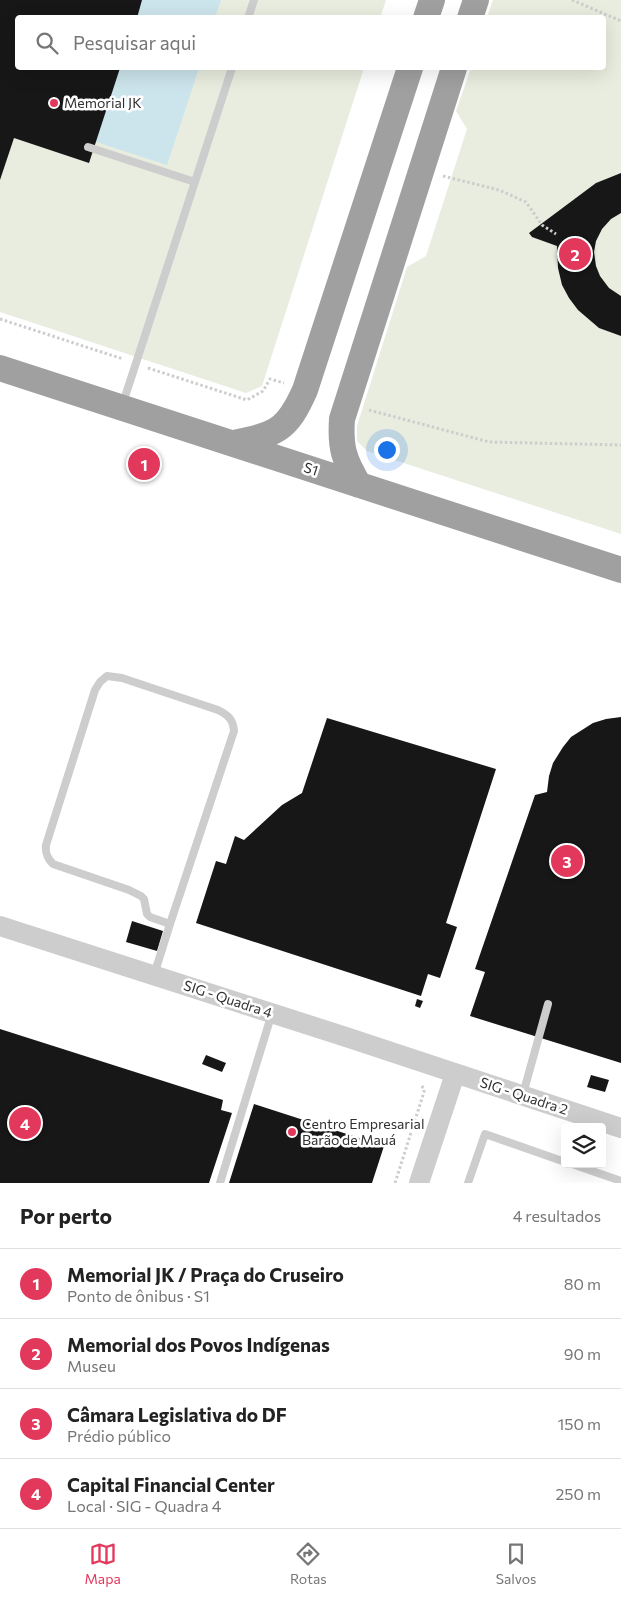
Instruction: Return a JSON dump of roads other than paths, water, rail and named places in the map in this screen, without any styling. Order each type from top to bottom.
[{"type":"highway","points":[[427,15],[432,0]]},
{"type":"highway","points":[[471,15],[476,0]]},
{"type":"highway","points":[[234,443],[278,431],[289,421],[306,390],[409,70]]},
{"type":"highway","points":[[359,485],[347,464],[342,448],[342,419],[453,70]]},
{"type":"highway","name":"S1","points":[[0,368],[621,570]]},
{"type":"street","name":"SIG - Quadra 4","points":[[0,926],[455,1074]]},
{"type":"street","name":"SIG - Quadra 2","points":[[455,1074],[621,1128]]},
{"type":"street","points":[[420,1183],[455,1074]]},
{"type":"lane","points":[[249,15],[254,0]]},
{"type":"lane","points":[[121,407],[231,70]]},
{"type":"lane","points":[[88,147],[195,182]]},
{"type":"lane","points":[[154,975],[234,731],[233,724],[231,719],[218,710],[122,678],[106,676],[95,690],[45,852],[53,864],[129,890],[141,896],[144,899],[147,914],[150,917],[170,924]]},
{"type":"lane","points":[[522,1096],[548,1004]]},
{"type":"lane","points":[[220,1183],[272,1013]]},
{"type":"lane","points":[[468,1183],[485,1134],[561,1161]]},
{"type":"lane","points":[[584,1168],[621,1181]]},
{"type":"water","points":[[60,0],[221,0],[216,15],[55,15]]},
{"type":"water","points":[[37,70],[198,70],[167,165],[22,118]]},
{"type":"place","name":"Memorial JK","points":[[54,103]]},
{"type":"place","name":"Memorial dos Povos Indígenas","points":[[575,254]]},
{"type":"place","name":"Memorial JK / Praça do Cruseiro","points":[[144,464]]},
{"type":"place","name":"Câmara Legislativa do DF","points":[[567,861]]},
{"type":"place","name":"Capital Financial Center","points":[[25,1123]]},
{"type":"place","name":"Centro Empresarial Barão de Mauá","points":[[292,1132]]}]
